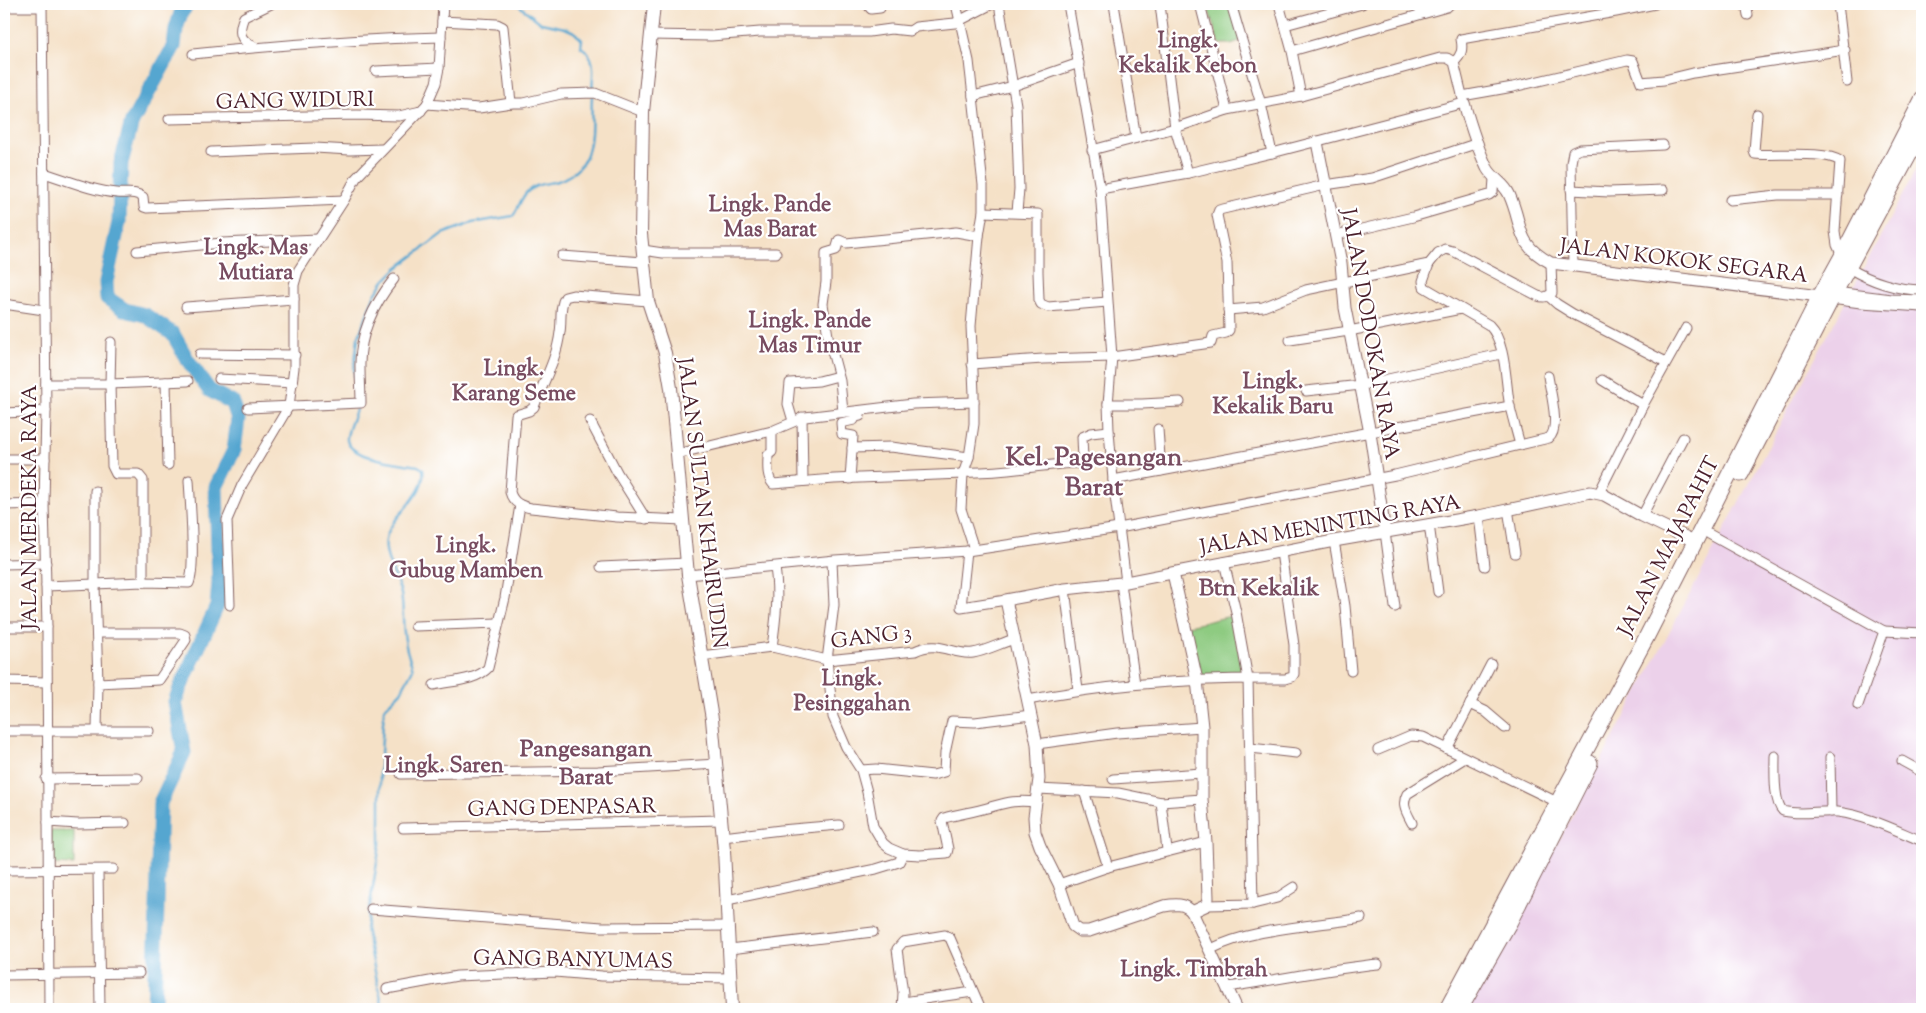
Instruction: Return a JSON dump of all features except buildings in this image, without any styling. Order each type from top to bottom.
[{"type":"main road","name":"JALAN SULTAN KHAIRUDIN","points":[[654,4],[643,112],[641,209],[643,256],[648,301],[665,353],[668,371],[688,569],[712,719],[723,837],[732,1009]]},
{"type":"main road","name":"JALAN MAJAPAHIT","points":[[1589,754],[1694,541],[1729,485],[1828,296],[1922,100]]},
{"type":"main road","name":"JALAN MAJAPAHIT","points":[[1845,262],[1922,131]]},
{"type":"main road","name":"JALAN MAJAPAHIT","points":[[1460,1009],[1510,921],[1589,754],[1709,534],[1729,485]]},
{"type":"main road","name":"JALAN MAJAPAHIT","points":[[1447,1009],[1536,845],[1557,802],[1578,775]]},
{"type":"street","points":[[254,47],[243,42],[240,29],[242,22],[244,17],[271,4]]},
{"type":"street","points":[[230,605],[227,520],[242,485],[289,406],[295,355],[294,285],[298,271],[356,178],[382,149],[424,108],[436,83],[439,68],[443,4]]},
{"type":"street","points":[[867,4],[871,9],[880,8],[880,4]]},
{"type":"street","points":[[956,4],[969,61],[983,186],[983,212],[971,308],[970,338],[974,424],[969,457],[963,473],[961,509],[971,550]]},
{"type":"street","points":[[650,35],[711,36],[760,32],[869,32],[891,29],[910,31],[916,27],[942,25],[960,21],[992,4]]},
{"type":"street","points":[[999,4],[1018,126],[1019,189],[1017,212]]},
{"type":"street","points":[[1069,4],[1100,189],[1112,357],[1108,404],[1109,431],[1123,583],[1135,684]]},
{"type":"street","points":[[1114,4],[1136,138]]},
{"type":"street","points":[[1160,4],[1175,128],[1188,173]]},
{"type":"street","points":[[1200,4],[1226,110]]},
{"type":"street","points":[[1231,4],[1261,104],[1272,153]]},
{"type":"street","points":[[1279,4],[1292,51],[1301,96]]},
{"type":"street","points":[[1285,25],[1362,4]]},
{"type":"street","points":[[1292,51],[1448,7],[1450,4]]},
{"type":"street","points":[[1454,62],[1463,50],[1461,38],[1655,4]]},
{"type":"street","points":[[1746,4],[1748,15]]},
{"type":"street","points":[[1838,4],[1848,82]]},
{"type":"street","points":[[4,7],[42,6]]},
{"type":"street","name":"JALAN MERDEKA RAYA","points":[[42,6],[49,1009]]},
{"type":"street","points":[[442,21],[497,24],[502,27],[511,103]]},
{"type":"street","points":[[193,54],[254,47],[441,37]]},
{"type":"street","points":[[1100,189],[1188,173],[1272,153],[1463,99],[1627,60],[1632,61],[1641,82],[1650,82],[1693,73],[1845,50]]},
{"type":"street","points":[[1092,150],[1175,128],[1226,110],[1301,96],[1432,59],[1447,58],[1454,62],[1463,99]]},
{"type":"street","points":[[973,96],[1013,86],[1079,62]]},
{"type":"street","points":[[376,71],[439,68]]},
{"type":"street","name":"GANG WIDURI","points":[[169,119],[357,115],[399,116],[424,108],[479,108],[523,103],[561,94],[592,93],[643,112]]},
{"type":"street","name":"JALAN KOKOK SEGARA","points":[[1463,99],[1487,168],[1494,179],[1504,186],[1509,194],[1527,245],[1534,253],[1551,263],[1828,296]]},
{"type":"street","points":[[1757,114],[1754,153],[1799,154],[1836,159],[1840,165],[1835,231],[1837,245],[1845,262],[1864,277],[1903,289],[1922,290]]},
{"type":"street","name":"JALAN DODOKAN RAYA","points":[[1316,142],[1336,235],[1344,282],[1345,308],[1370,433],[1386,532]]},
{"type":"street","points":[[972,364],[1112,357],[1210,343],[1213,336],[1228,331],[1226,263],[1216,213],[1222,208],[1274,198],[1325,185],[1372,178],[1478,144]]},
{"type":"street","points":[[1573,266],[1571,190],[1572,155],[1575,150],[1663,145]]},
{"type":"street","points":[[211,152],[315,148],[382,149]]},
{"type":"street","points":[[44,173],[81,185],[116,193],[136,193],[143,197],[144,207],[150,209],[344,200]]},
{"type":"street","points":[[1336,235],[1413,217],[1489,195],[1493,192],[1494,179]]},
{"type":"street","points":[[1571,190],[1609,192],[1662,190]]},
{"type":"street","points":[[1730,200],[1778,195],[1838,194]]},
{"type":"street","points":[[983,212],[1036,212],[1039,216],[1038,272],[1039,300],[1041,304],[1048,307],[1107,302]]},
{"type":"street","points":[[843,412],[842,394],[828,336],[823,304],[826,282],[826,253],[836,250],[837,241],[839,240],[846,242],[956,232],[979,236]]},
{"type":"street","points":[[137,251],[222,243],[318,239]]},
{"type":"street","points":[[1520,445],[1510,406],[1499,340],[1493,328],[1424,288],[1423,281],[1429,264],[1442,250],[1453,251],[1506,280],[1546,297],[1565,309],[1666,362]]},
{"type":"street","points":[[562,256],[643,256],[663,253],[776,253]]},
{"type":"street","points":[[1546,297],[1552,293],[1551,263]]},
{"type":"street","points":[[1228,310],[1263,307],[1306,290],[1429,264]]},
{"type":"street","points":[[248,408],[361,403],[360,368],[364,336],[376,306],[394,278]]},
{"type":"street","points":[[648,301],[573,295],[565,297],[554,360],[534,407],[529,411],[516,415],[510,492],[514,500],[520,505],[531,508],[600,516],[683,520]]},
{"type":"street","points":[[1828,296],[1922,300]]},
{"type":"street","points":[[1828,296],[1861,303],[1922,307]]},
{"type":"street","points":[[186,307],[294,300]]},
{"type":"street","points":[[4,304],[44,310]]},
{"type":"street","points":[[1290,340],[1349,331],[1461,309]]},
{"type":"street","points":[[1686,328],[1643,405],[1599,493],[1694,541]]},
{"type":"street","points":[[111,342],[110,384],[113,470],[119,475],[138,474],[143,480],[144,582]]},
{"type":"street","points":[[200,354],[295,355]]},
{"type":"street","points":[[1306,391],[1361,385],[1501,354]]},
{"type":"street","points":[[793,421],[788,404],[790,383],[819,381],[838,376]]},
{"type":"street","points":[[601,567],[688,569],[775,566],[971,550],[1119,528],[1377,479],[1549,438],[1553,435],[1555,422],[1548,376]]},
{"type":"street","points":[[220,379],[293,383]]},
{"type":"street","points":[[1602,380],[1643,405]]},
{"type":"street","points":[[46,384],[188,381]]},
{"type":"street","points":[[166,382],[168,465]]},
{"type":"street","points":[[676,454],[772,432],[804,417],[913,404],[974,402]]},
{"type":"street","points":[[1108,404],[1180,402]]},
{"type":"street","points":[[1113,480],[1510,406]]},
{"type":"street","points":[[4,413],[46,411]]},
{"type":"street","points":[[850,479],[853,436],[842,434],[841,423],[860,416],[858,411]]},
{"type":"street","points":[[803,481],[804,417]]},
{"type":"street","points":[[590,421],[618,474],[646,518]]},
{"type":"street","points":[[1158,429],[1161,471]]},
{"type":"street","points":[[772,432],[772,452],[768,455],[770,480],[774,484],[980,472],[1080,463],[1083,459],[1082,437],[1091,433],[1109,431]]},
{"type":"street","points":[[1642,516],[1683,438]]},
{"type":"street","points":[[852,448],[891,446],[969,457]]},
{"type":"street","points":[[4,459],[45,459]]},
{"type":"street","points":[[46,586],[144,582],[187,584],[191,581],[192,562],[189,480]]},
{"type":"street","points":[[95,491],[97,730]]},
{"type":"street","name":"JALAN MENINTING RAYA","points":[[971,550],[961,607],[1065,589],[1123,583],[1334,541],[1479,516],[1580,494],[1599,493]]},
{"type":"street","points":[[4,505],[44,504]]},
{"type":"street","points":[[434,685],[471,678],[488,668],[505,598],[520,505]]},
{"type":"street","points":[[1508,509],[1515,553]]},
{"type":"street","points":[[1479,516],[1485,566]]},
{"type":"street","points":[[1428,524],[1438,592]]},
{"type":"street","points":[[1386,532],[1395,607]]},
{"type":"street","points":[[1709,534],[1884,631],[1922,633]]},
{"type":"street","points":[[1334,541],[1345,606],[1351,672]]},
{"type":"street","points":[[1028,700],[1078,690],[1135,684],[1197,680],[1285,679],[1292,677],[1294,674],[1294,645],[1281,552]]},
{"type":"street","points":[[832,560],[834,605],[826,660],[833,717],[855,764],[861,770],[873,826],[883,843],[903,854],[947,853],[948,849],[942,821],[944,818],[988,808],[1003,802],[1018,800],[1036,802]]},
{"type":"street","points":[[1224,562],[1236,612],[1248,679],[1253,904]]},
{"type":"street","points":[[4,564],[46,563]]},
{"type":"street","points":[[772,647],[778,612],[778,588],[775,566]]},
{"type":"street","points":[[1173,572],[1197,680],[1202,727],[1202,799],[1206,842],[1207,905]]},
{"type":"street","points":[[1065,589],[1078,690]]},
{"type":"street","points":[[1006,600],[1037,744],[1040,779],[1034,817],[1035,832],[1059,884],[1071,921],[1076,929],[1089,931],[1164,906],[1187,906],[1192,912],[1210,949],[1237,1009]]},
{"type":"street","points":[[415,626],[498,623]]},
{"type":"street","points":[[4,627],[47,627]]},
{"type":"street","points":[[1858,705],[1884,631]]},
{"type":"street","points":[[97,633],[180,633],[185,636],[186,642],[161,678],[156,681],[98,683]]},
{"type":"street","name":"GANG 3","points":[[702,656],[772,647],[826,660],[941,647],[964,653],[973,653],[1014,639]]},
{"type":"street","points":[[1447,750],[1491,664]]},
{"type":"street","points":[[4,681],[47,682]]},
{"type":"street","points":[[1470,704],[1485,710],[1505,728]]},
{"type":"street","points":[[861,770],[876,769],[933,775],[942,774],[944,772],[945,753],[952,721],[975,722],[1032,715]]},
{"type":"street","points":[[1037,744],[1117,733],[1202,727]]},
{"type":"street","points":[[4,731],[149,731]]},
{"type":"street","points":[[1378,750],[1411,736],[1423,737],[1557,802]]},
{"type":"street","points":[[1250,748],[1296,753]]},
{"type":"street","points":[[1775,756],[1777,799],[1781,809],[1788,812],[1831,812],[1866,818],[1922,841]]},
{"type":"street","points":[[1830,757],[1831,812]]},
{"type":"street","points":[[1412,823],[1404,808],[1407,794],[1465,758]]},
{"type":"street","points":[[1902,761],[1922,772]]},
{"type":"street","points":[[401,774],[598,771],[717,764]]},
{"type":"street","points":[[1113,780],[1202,773]]},
{"type":"street","points":[[46,780],[138,778]]},
{"type":"street","points":[[1038,789],[1118,793],[1161,802],[1202,799]]},
{"type":"street","points":[[1084,791],[1108,866]]},
{"type":"street","points":[[1161,802],[1167,850]]},
{"type":"street","name":"GANG DENPASAR","points":[[403,828],[721,820]]},
{"type":"street","points":[[48,822],[78,824],[125,823]]},
{"type":"street","points":[[723,837],[839,825]]},
{"type":"street","points":[[1059,884],[1108,866],[1167,850],[1206,842]]},
{"type":"street","points":[[727,900],[876,869],[899,862],[903,854]]},
{"type":"street","points":[[4,870],[113,869]]},
{"type":"street","points":[[98,870],[100,1009]]},
{"type":"street","points":[[1192,912],[1207,905],[1253,904],[1276,898],[1294,887]]},
{"type":"street","points":[[371,909],[602,927],[728,926]]},
{"type":"street","points":[[1210,949],[1242,937],[1361,918]]},
{"type":"street","points":[[730,949],[873,932]]},
{"type":"street","points":[[973,992],[902,1006],[899,946],[903,942],[945,935],[950,938],[981,1009]]},
{"type":"street","points":[[1227,987],[1305,976],[1341,968],[1378,964]]},
{"type":"street","name":"GANG BANYUMAS","points":[[387,989],[456,976],[554,972],[602,976],[730,978]]},
{"type":"street","points":[[4,975],[139,973]]},
{"type":"shaded area","points":[[1922,158],[1922,1006],[1901,1009],[1469,1009]]},
{"type":"green space","points":[[1207,4],[1238,4],[1245,39],[1231,44],[1220,44]]},
{"type":"green space","points":[[1231,616],[1245,675],[1200,678],[1188,626]]},
{"type":"green space","points":[[50,831],[74,831],[74,865],[50,864]]},
{"type":"waterway","points":[[154,1009],[160,803],[184,752],[175,702],[217,606],[219,582],[216,487],[234,450],[238,419],[233,403],[209,390],[187,359],[173,334],[145,315],[125,310],[107,298],[106,282],[119,222],[121,163],[132,122],[174,46],[176,29],[181,13],[188,4]]},
{"type":"waterway","points":[[517,4],[541,23],[565,28],[574,32],[582,40],[581,47],[590,55],[592,61],[592,90]]},
{"type":"waterway","points":[[357,396],[354,369],[358,338],[374,296],[384,281],[397,268],[442,234],[472,223],[513,216],[523,197],[530,189],[538,185],[558,181],[571,175],[580,167],[586,157],[591,135],[592,96]]},
{"type":"waterway","points":[[357,406],[347,436],[350,446],[357,452],[367,456],[418,466],[423,469],[423,479],[420,488],[394,521],[386,539],[388,560],[401,594],[406,644],[413,669],[401,692],[384,709],[380,768],[380,844],[366,929],[383,1009]]},
{"type":"district","name":"Lingk. Kekalik Kebon","points":[[1188,52]]},
{"type":"district","name":"Lingk. Pande Mas Barat","points":[[770,216]]},
{"type":"district","name":"Lingk. Mas Mutiara","points":[[256,258]]},
{"type":"district","name":"Lingk. Pande Mas Timur","points":[[810,332]]},
{"type":"district","name":"Lingk. Karang Seme","points":[[514,380]]},
{"type":"district","name":"Lingk. Kekalik Baru","points":[[1273,392]]},
{"type":"district","name":"Kel. Pagesangan Barat","points":[[1094,471]]},
{"type":"district","name":"Lingk. Gubug Mamben","points":[[466,556]]},
{"type":"district","name":"Btn Kekalik","points":[[1259,587]]},
{"type":"district","name":"Lingk. Pesinggahan","points":[[852,690]]},
{"type":"district","name":"Pangesangan Barat","points":[[586,762]]},
{"type":"district","name":"Lingk. Saren","points":[[444,764]]},
{"type":"district","name":"Lingk. Timbrah","points":[[1194,968]]}]
